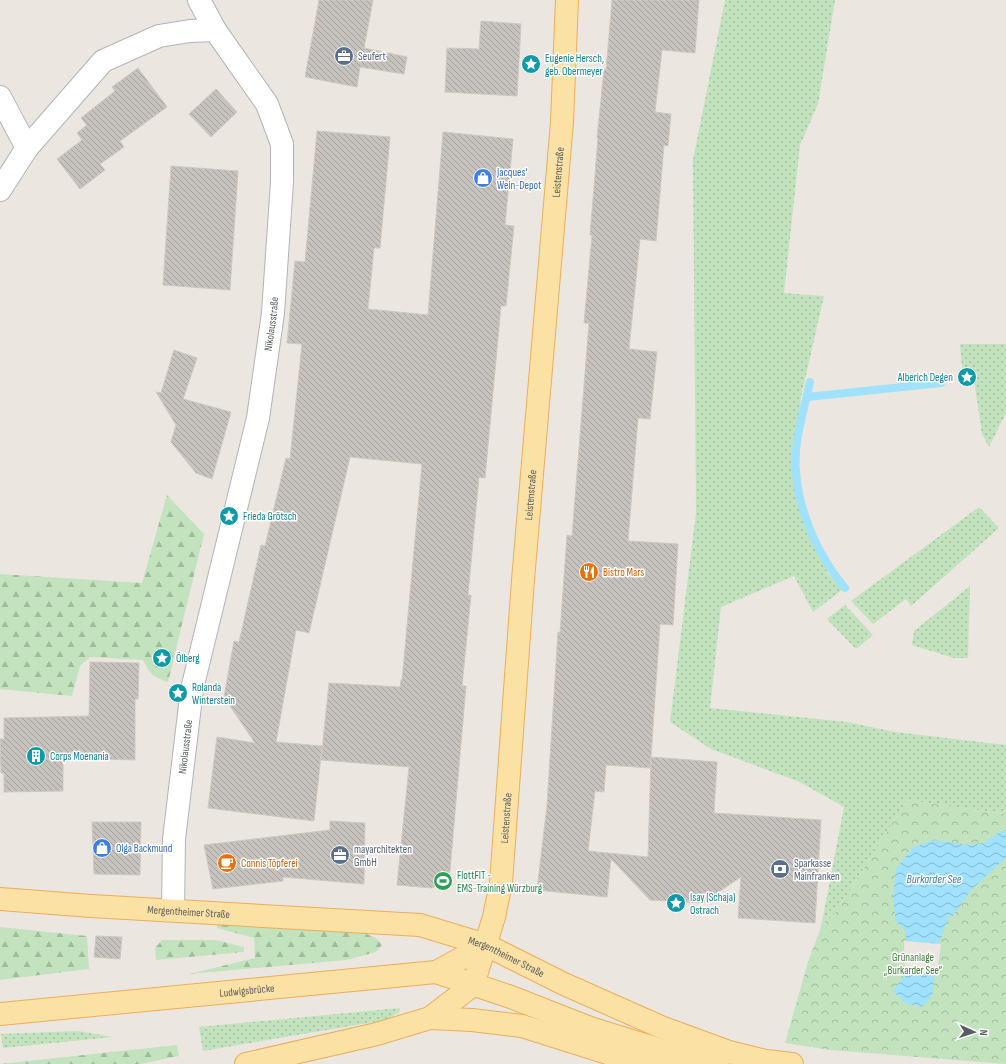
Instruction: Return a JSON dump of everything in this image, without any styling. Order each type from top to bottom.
[{"type":"main road","name":"Leistenstraße","points":[[472,985],[494,917],[500,883],[522,580],[562,122],[567,0]]},
{"type":"main road","name":"Mergentheimer Straße","points":[[0,899],[91,906],[420,925],[486,945],[612,1006],[661,1027],[730,1052]]},
{"type":"main road","name":"Ludwigsbrücke","points":[[0,1014],[436,972],[486,945]]},
{"type":"main road","points":[[436,972],[511,997],[590,1028],[684,1057]]},
{"type":"main road","points":[[430,1018],[472,985]]},
{"type":"main road","points":[[246,1064],[377,1034],[430,1018],[472,1020],[522,1026],[639,1063],[730,1052],[766,1061],[792,1064]]},
{"type":"street","name":"Nikolausstraße","points":[[173,910],[174,839],[192,690],[258,418],[273,313],[282,182],[282,144],[267,104],[215,30],[199,0]]},
{"type":"street","points":[[0,190],[27,148],[103,61],[159,36],[190,31],[215,30]]},
{"type":"street","points":[[0,97],[27,148]]},
{"type":"green space","points":[[725,0],[835,0],[818,104],[800,145],[784,293],[824,296],[801,397],[793,474],[801,515],[828,573],[842,590],[813,612],[794,576],[721,607],[710,708],[847,722],[895,732],[1006,745],[1006,814],[907,800],[836,912],[821,927],[844,807],[800,782],[711,749],[670,722],[696,513],[693,160]]},
{"type":"green space","points":[[960,344],[1006,344],[1006,413],[989,447],[982,434],[973,373],[962,367]]},
{"type":"green space","points":[[167,495],[204,534],[168,682],[152,674],[143,660],[90,657],[80,666],[72,696],[0,689],[0,574],[142,583]]},
{"type":"green space","points":[[979,507],[999,528],[911,606],[906,599],[873,624],[851,601]]},
{"type":"green space","points":[[970,586],[968,658],[954,658],[912,645],[914,631]]},
{"type":"green space","points":[[845,605],[873,635],[856,649],[827,619]]},
{"type":"green space","name":"Grünanlage „Burkarder See“","points":[[907,800],[1006,814],[1006,1064],[830,1050],[785,1043],[808,962],[821,927],[836,912]]},
{"type":"green space","points":[[218,922],[364,933],[376,938],[382,945],[376,952],[346,960],[189,974],[255,958],[254,938],[217,928]]},
{"type":"green space","points":[[0,927],[87,936],[89,969],[0,980]]},
{"type":"green space","points":[[162,940],[216,940],[244,947],[244,952],[156,960],[155,948]]},
{"type":"green space","points":[[400,1008],[400,1012],[386,1020],[203,1051],[199,1027]]},
{"type":"green space","points":[[78,1031],[113,1037],[3,1048],[1,1034]]},
{"type":"green space","points":[[177,1045],[179,1056],[140,1064],[0,1064]]},
{"type":"water","name":"Burkarder See","points":[[1001,831],[1006,831],[1006,858],[972,889],[952,917],[949,916],[939,944],[932,996],[922,1007],[905,1003],[893,991],[907,972],[908,953],[905,930],[896,921],[893,899],[896,869],[913,847],[935,840],[969,845],[983,843]]},
{"type":"pier","points":[[904,941],[941,944],[937,972],[905,970]]},
{"type":"building","points":[[319,0],[373,0],[364,48],[407,57],[404,74],[360,67],[357,87],[305,77]]},
{"type":"building","points":[[612,0],[699,0],[695,53],[662,50],[655,112],[671,114],[668,146],[664,145],[656,241],[640,239],[629,349],[657,352],[650,419],[638,418],[628,541],[678,544],[673,625],[660,624],[651,757],[717,762],[714,813],[821,820],[815,923],[738,918],[741,877],[702,903],[650,900],[611,859],[607,897],[537,890],[547,805],[558,632],[560,633],[567,535],[572,536],[589,323],[584,323],[592,235],[590,235],[597,138],[604,70],[606,70]],"holes":[[[651,757],[648,857],[588,851],[595,791],[604,792],[606,765],[650,768]]]},
{"type":"building","points":[[481,21],[521,24],[517,96],[445,92],[447,48],[479,49]]},
{"type":"building","points":[[138,68],[167,107],[120,141],[124,147],[100,164],[105,170],[80,189],[57,159],[82,140],[77,133],[87,125],[81,118],[115,91],[112,87]]},
{"type":"building","points":[[216,89],[237,112],[211,137],[189,114]]},
{"type":"building","points":[[317,131],[390,137],[380,248],[374,248],[368,309],[428,315],[443,132],[513,139],[505,225],[514,226],[506,306],[501,306],[485,478],[479,477],[468,595],[471,595],[462,686],[466,686],[450,871],[444,882],[432,888],[397,885],[409,767],[321,760],[329,683],[400,687],[402,680],[422,464],[350,457],[309,633],[296,630],[276,742],[322,746],[314,821],[208,808],[217,737],[255,743],[224,697],[234,641],[239,642],[261,545],[265,546],[286,458],[290,459],[302,344],[287,343],[295,261],[305,262]]},
{"type":"building","points":[[171,166],[238,171],[230,290],[163,285]]},
{"type":"building","points":[[174,350],[197,358],[183,399],[231,412],[212,479],[196,473],[171,442],[176,425],[156,392],[161,393]]},
{"type":"building","points":[[90,662],[139,663],[138,699],[135,699],[135,760],[63,758],[63,791],[4,792],[4,773],[1,773],[0,739],[4,739],[4,718],[89,716]]},
{"type":"building","points":[[330,821],[365,823],[364,884],[283,877],[283,881],[213,889],[204,845],[330,830]]},
{"type":"building","points":[[92,822],[141,822],[140,875],[94,874]]},
{"type":"building","points":[[96,936],[122,937],[120,959],[94,957]]},
{"type":"waterway","points":[[810,382],[796,449],[795,461],[798,487],[801,503],[812,534],[827,563],[845,588]]},
{"type":"waterway","points":[[807,397],[941,383]]},
{"type":"place","name":"Seufert","points":[[344,56]]},
{"type":"place","name":"Eugenie Hersch, geb. Obermeyer","points":[[531,64]]},
{"type":"place","name":"Jacques' Wein-Depot","points":[[483,178]]},
{"type":"place","name":"Alberich Degen","points":[[967,377]]},
{"type":"place","name":"Frieda Grötsch","points":[[229,516]]},
{"type":"place","name":"Bistro Mars","points":[[589,572]]},
{"type":"place","name":"Ölberg","points":[[162,658]]},
{"type":"place","name":"Rolanda Winterstein","points":[[178,693]]},
{"type":"place","name":"Corps Moenania","points":[[36,756]]},
{"type":"place","name":"Olga Backmund","points":[[102,848]]},
{"type":"place","name":"mayarchitekten GmbH","points":[[340,855]]},
{"type":"place","name":"Connis Töpferei","points":[[227,863]]},
{"type":"place","name":"Sparkasse Mainfranken","points":[[780,869]]},
{"type":"place","name":"FlottFIT - EMS-Training Würzburg","points":[[443,881]]},
{"type":"place","name":"Isay (Schaja) Ostrach","points":[[676,903]]}]
